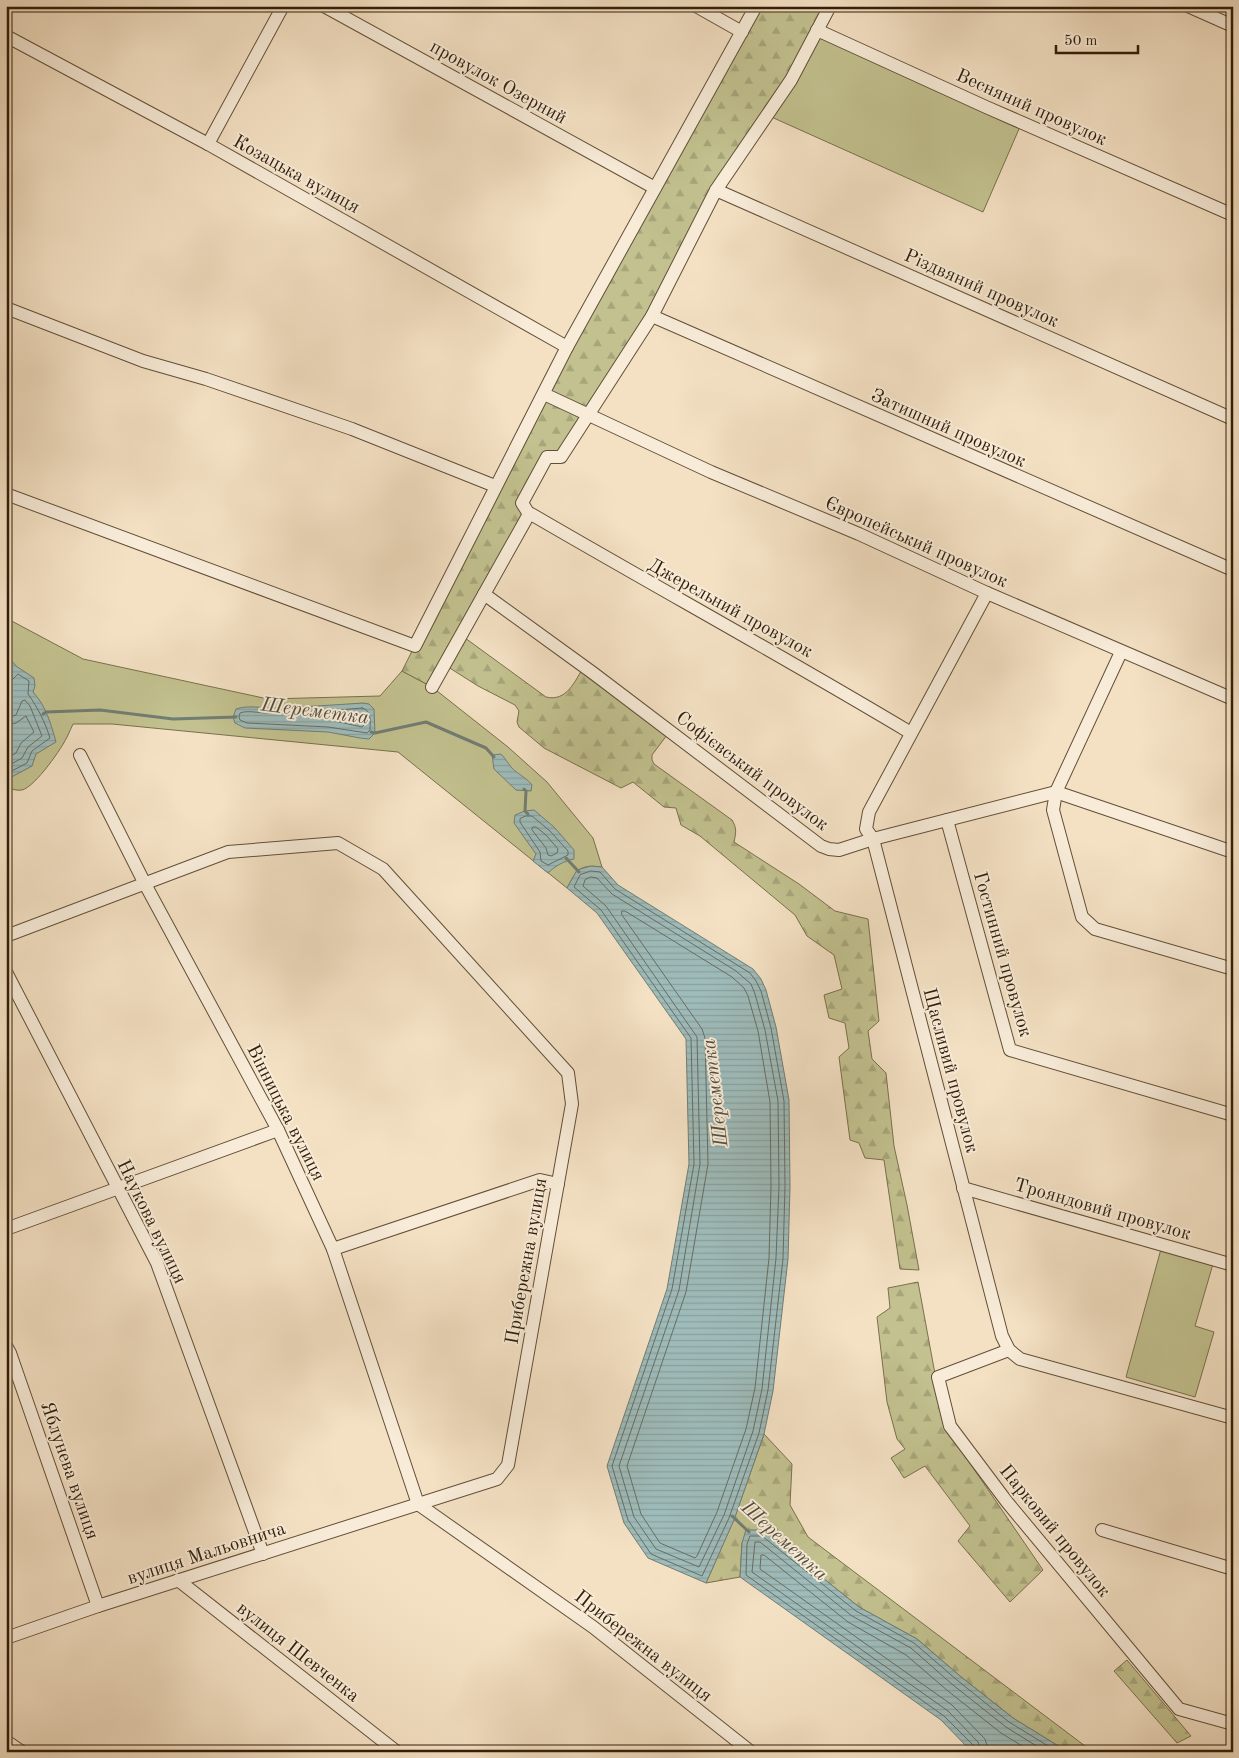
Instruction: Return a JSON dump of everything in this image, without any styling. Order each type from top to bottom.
[{"type":"street","points":[[208,144],[283,6]]},
{"type":"street","name":"провулок Озерний","points":[[324,6],[655,188]]},
{"type":"street","points":[[696,6],[742,32]]},
{"type":"street","points":[[6,494],[415,646],[567,347],[756,6]]},
{"type":"street","points":[[432,687],[529,514],[522,503],[547,457],[561,457],[652,316],[716,190],[792,80],[830,6]]},
{"type":"street","points":[[1188,6],[1233,26]]},
{"type":"street","name":"Весняний провулок","points":[[817,30],[1233,215]]},
{"type":"street","name":"Козацька вулиця","points":[[6,36],[208,144],[567,347]]},
{"type":"street","name":"Різдвяний провулок","points":[[716,190],[1233,419]]},
{"type":"street","points":[[6,308],[143,360],[206,379],[352,429],[495,486]]},
{"type":"street","name":"Затишний провулок","points":[[652,316],[1233,570]]},
{"type":"street","name":"Європейський провулок","points":[[544,394],[711,472],[859,534],[987,593],[1233,699]]},
{"type":"street","name":"Джерельний провулок","points":[[531,514],[720,623],[817,676],[912,733]]},
{"type":"street","name":"Щасливий провулок","points":[[987,593],[869,812],[866,829],[873,839],[1002,1336],[1009,1350]]},
{"type":"street","name":"Софієвський провулок","points":[[484,594],[821,846],[840,850],[873,839],[1056,792]]},
{"type":"street","points":[[1121,652],[1056,792],[1053,810],[1082,917],[1095,929],[1233,969]]},
{"type":"street","name":"Вінницька вулиця","points":[[80,755],[145,884],[278,1130],[333,1249],[418,1504]]},
{"type":"street","points":[[1056,792],[1233,852]]},
{"type":"street","name":"Гостинний провулок","points":[[947,820],[1010,1050],[1233,1116]]},
{"type":"street","name":"Прибережна вулиця","points":[[6,936],[228,852],[338,844],[383,870],[568,1073],[572,1104],[508,1465],[497,1479],[418,1504]]},
{"type":"street","name":"Наукова вулиця","points":[[6,972],[157,1263],[263,1554]]},
{"type":"street","points":[[6,1229],[278,1130]]},
{"type":"street","points":[[333,1249],[540,1180],[558,1184]]},
{"type":"street","name":"Трояндовий провулок","points":[[963,1188],[1233,1265]]},
{"type":"street","name":"Яблунева вулиця","points":[[6,1346],[98,1606]]},
{"type":"street","points":[[1009,1350],[1020,1359],[1233,1418]]},
{"type":"street","name":"Парковий провулок","points":[[1009,1350],[938,1377],[950,1426],[1007,1502],[1179,1709],[1233,1724]]},
{"type":"street","name":"Прибережна вулиця","points":[[418,1504],[593,1627],[751,1752]]},
{"type":"street","name":"вулиця Мальовнича","points":[[6,1638],[98,1606],[418,1504]]},
{"type":"street","points":[[1102,1530],[1233,1569]]},
{"type":"street","name":"вулиця Шевченка","points":[[178,1580],[397,1752]]},
{"type":"street","points":[[6,1741],[22,1752]]},
{"type":"green space","points":[[756,6],[830,6],[716,190],[652,316],[561,457],[547,458],[522,503],[529,514],[461,635],[546,697],[560,696],[570,689],[584,666],[670,731],[652,755],[654,764],[732,820],[736,831],[734,842],[799,884],[835,911],[868,919],[879,1021],[868,1031],[872,1059],[886,1073],[894,1146],[919,1270],[900,1269],[884,1160],[865,1158],[859,1143],[850,1140],[839,1057],[849,1048],[845,1023],[829,1018],[824,995],[842,989],[834,955],[807,936],[795,915],[700,836],[681,825],[676,808],[664,807],[633,782],[621,788],[544,748],[519,727],[517,722],[519,711],[515,705],[478,686],[445,665],[432,687],[402,671],[495,486]]},
{"type":"green space","points":[[817,30],[1022,122],[983,212],[767,115]]},
{"type":"green space","points":[[6,618],[83,659],[268,699],[380,696],[402,671],[432,687],[508,747],[547,782],[593,838],[602,867],[588,866],[583,868],[576,873],[567,888],[398,752],[112,724],[73,724],[61,748],[34,782],[22,790],[7,787]]},
{"type":"green space","points":[[1161,1249],[1213,1264],[1195,1326],[1214,1332],[1195,1397],[1126,1377]]},
{"type":"green space","points":[[918,1282],[938,1390],[952,1437],[1043,1570],[1010,1602],[958,1541],[970,1526],[925,1466],[904,1478],[891,1458],[905,1449],[897,1439],[887,1402],[877,1317],[890,1308],[888,1288]]},
{"type":"green space","points":[[764,1434],[792,1464],[790,1505],[808,1537],[1093,1752],[1068,1752],[1013,1718],[917,1639],[859,1607],[763,1530],[742,1543],[740,1577],[706,1583],[734,1519]]},
{"type":"green space","points":[[1127,1660],[1191,1736],[1177,1743],[1114,1671]]},
{"type":"water","points":[[12,661],[16,666],[34,678],[35,686],[33,692],[45,709],[56,742],[36,754],[32,766],[6,780],[6,709],[10,702],[10,697],[6,694],[6,676],[10,676],[12,670],[8,662]]},
{"type":"water","points":[[369,704],[374,709],[375,733],[369,739],[328,732],[245,728],[235,723],[233,717],[236,709],[245,707],[307,707]]},
{"type":"water","points":[[501,754],[513,769],[532,785],[531,791],[516,790],[494,769],[492,755]]},
{"type":"water","points":[[534,810],[554,827],[574,850],[574,859],[560,864],[548,873],[533,861],[536,854],[514,823],[515,815]]},
{"type":"water","points":[[591,866],[602,867],[618,885],[753,969],[761,979],[766,990],[776,1027],[789,1100],[790,1187],[788,1259],[773,1391],[764,1434],[734,1520],[706,1583],[648,1558],[624,1523],[607,1466],[667,1289],[689,1164],[686,1039],[597,913],[567,888],[577,870]]},
{"type":"water","points":[[746,1530],[763,1530],[859,1607],[917,1639],[1013,1718],[1068,1752],[972,1752],[941,1720],[740,1577],[742,1543]]},
{"type":"waterway","name":"Шереметка","points":[[43,714],[46,712],[100,710],[173,719],[236,717]]},
{"type":"waterway","name":"Шереметка","points":[[371,732],[375,733],[426,722],[486,748],[494,757]]},
{"type":"waterway","name":"Шереметка","points":[[524,789],[526,791],[525,811],[528,814]]},
{"type":"waterway","name":"Шереметка","points":[[566,858],[579,872]]},
{"type":"waterway","name":"Шереметка","points":[[732,1516],[749,1532]]}]
